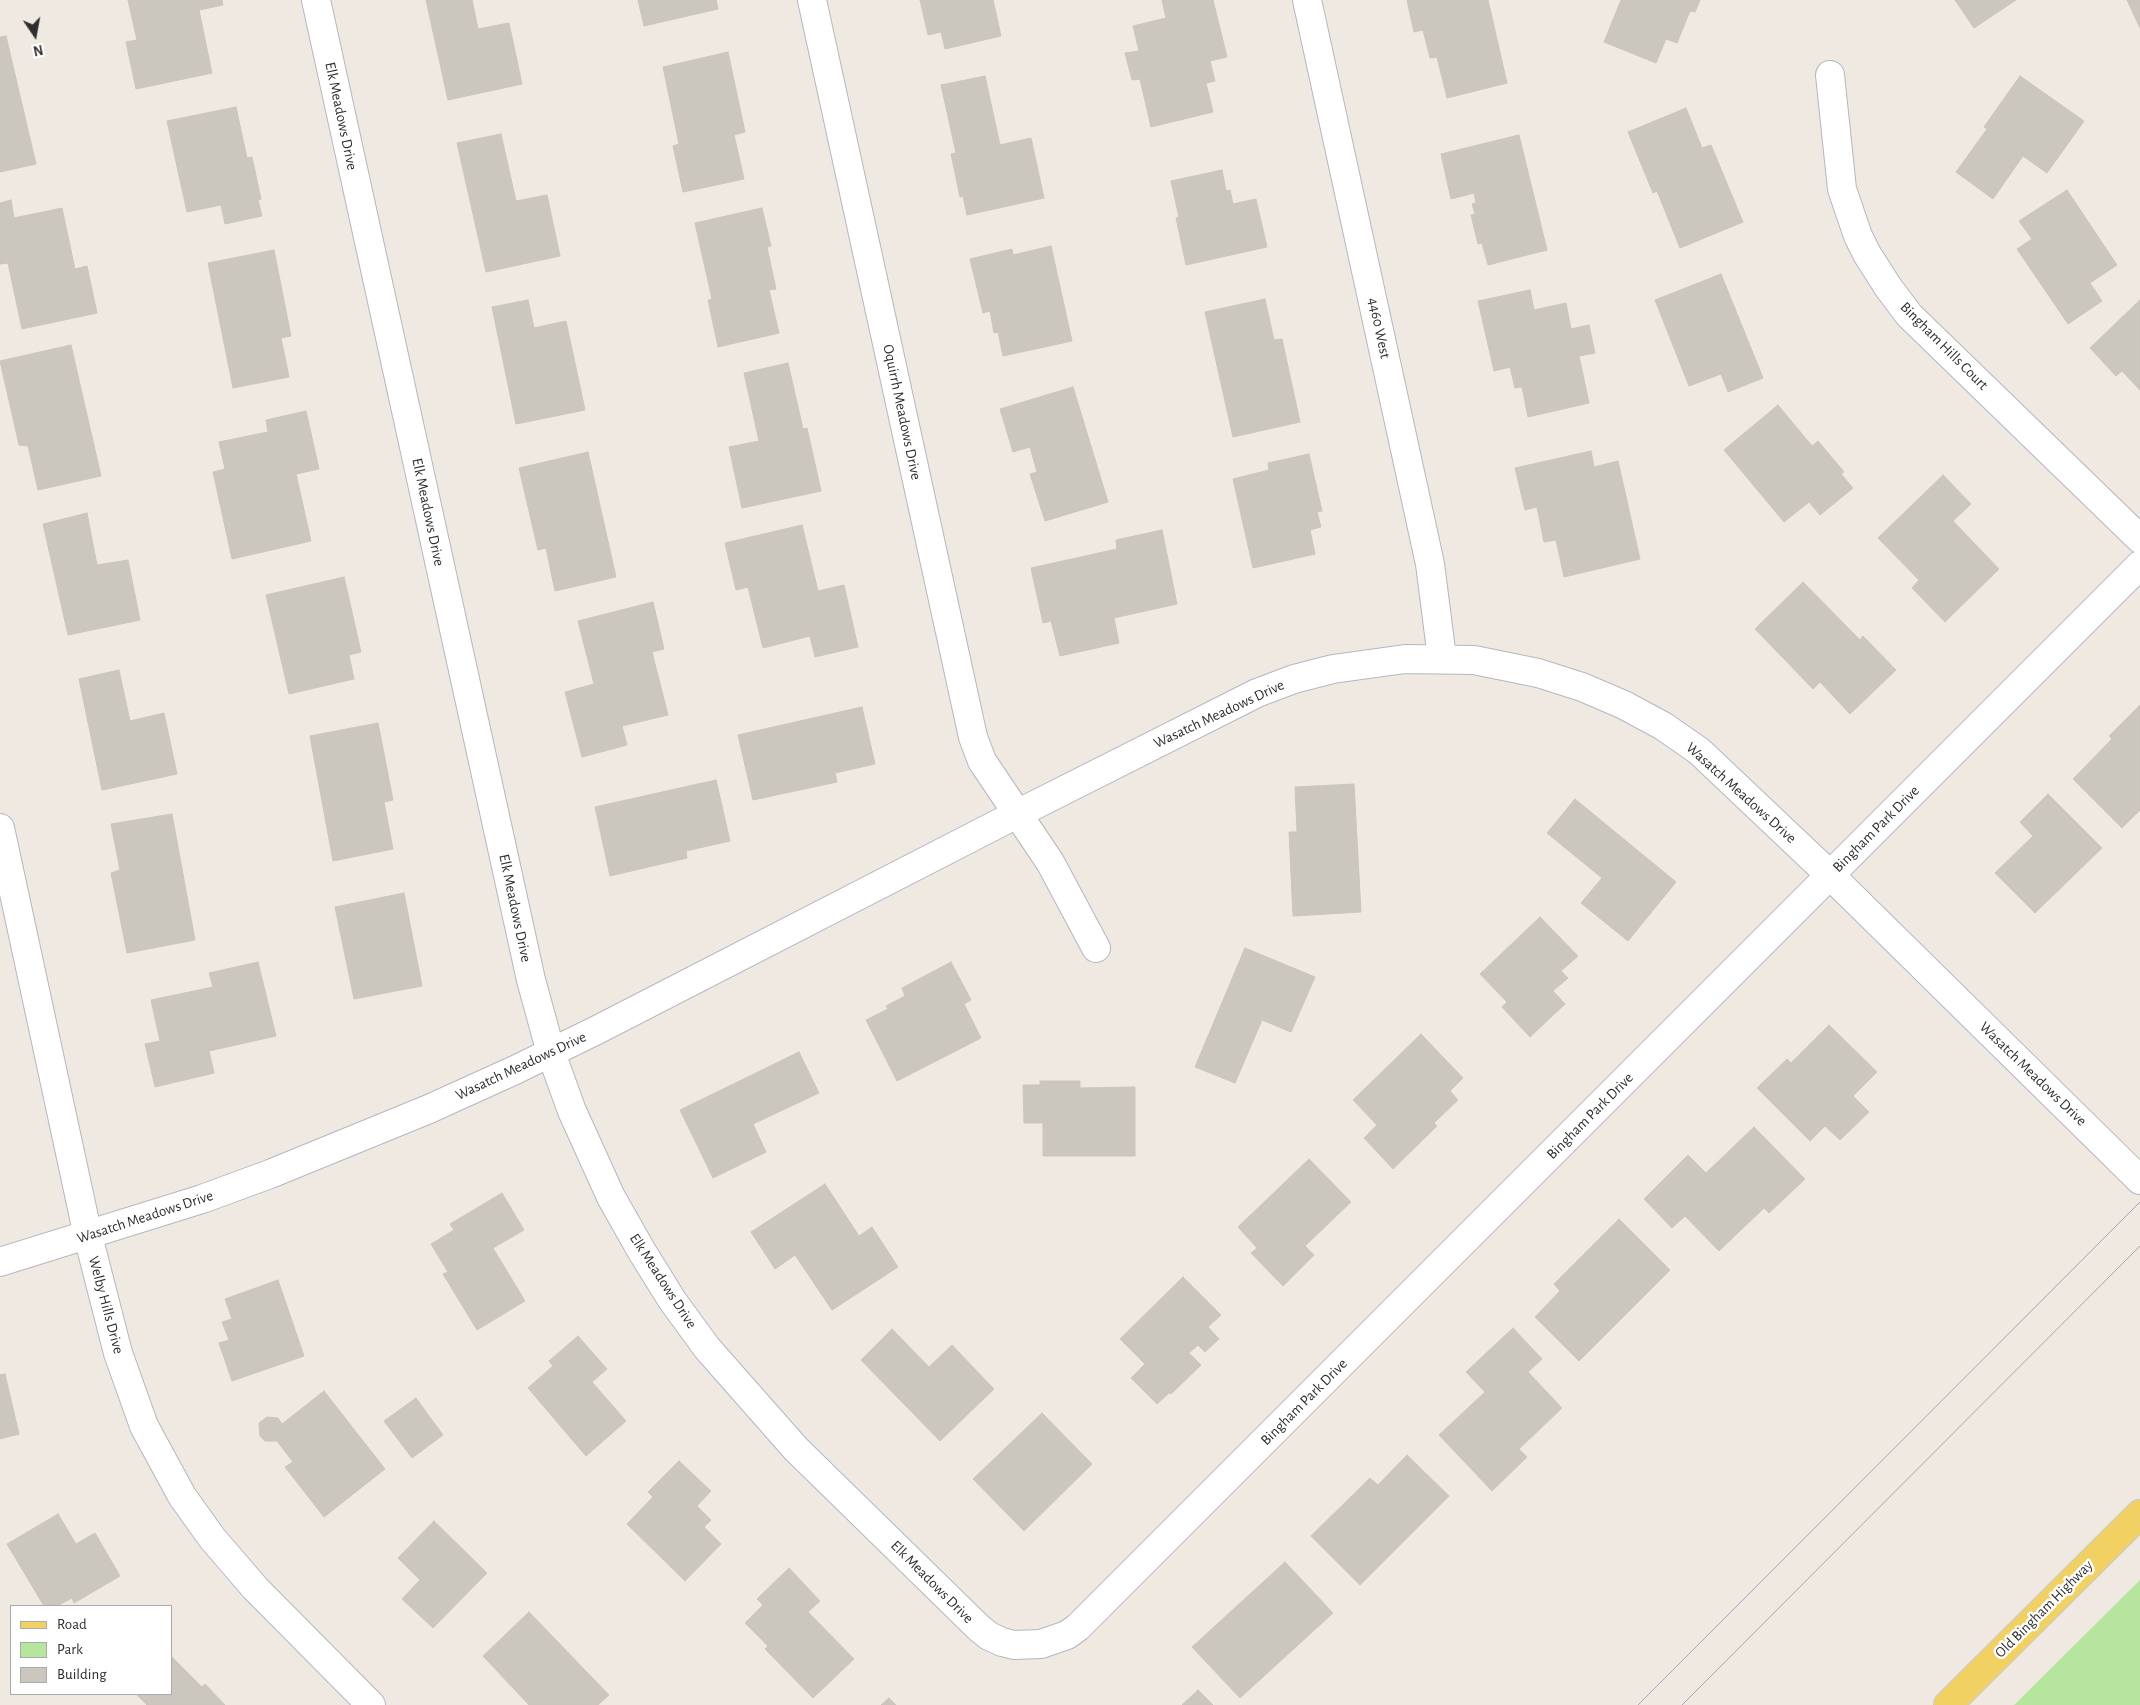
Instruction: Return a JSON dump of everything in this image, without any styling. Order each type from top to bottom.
[{"type":"main road","name":"Old Bingham Highway","points":[[1948,1705],[2140,1514]]},
{"type":"street","name":"Elk Meadows Drive","points":[[316,0],[531,980],[551,1053],[572,1111],[611,1197],[641,1250],[672,1300],[707,1348],[796,1449],[979,1628],[989,1636],[1002,1642],[1028,1646]]},
{"type":"street","name":"Oquirrh Meadows Drive","points":[[812,0],[969,723],[982,760],[1017,814]]},
{"type":"street","name":"4460 West","points":[[1307,0],[1430,564],[1442,658]]},
{"type":"street","name":"Bingham Hills Court","points":[[1830,75],[1844,196],[1861,242],[1888,288],[1909,315],[2140,539]]},
{"type":"street","name":"Bingham Park Drive","points":[[1028,1646],[1054,1640],[1078,1627],[2140,565]]},
{"type":"street","name":"Wasatch Meadows Drive","points":[[0,1262],[202,1200],[429,1109],[551,1053],[1257,693],[1294,679],[1333,669],[1369,662],[1405,659],[1442,658],[1474,660],[1538,673],[1582,687],[1624,705],[1663,726],[1700,752],[1830,875],[2140,1180]]},
{"type":"street","points":[[1017,814],[1050,862],[1096,948]]},
{"type":"street","name":"Welby Hills Drive","points":[[0,828],[88,1236],[118,1353],[144,1426],[182,1496],[212,1538],[256,1588],[371,1705]]},
{"type":"green space","points":[[2140,1580],[2140,1705],[2014,1705]]},
{"type":"building","points":[[128,0],[222,0],[223,5],[199,10],[212,73],[136,89],[126,42],[137,40]]},
{"type":"building","points":[[426,0],[472,0],[478,29],[509,23],[522,84],[448,100]]},
{"type":"building","points":[[638,0],[716,0],[718,9],[644,26]]},
{"type":"building","points":[[920,0],[993,0],[1001,36],[945,49],[941,32],[928,35]]},
{"type":"building","points":[[1162,0],[1213,0],[1227,57],[1210,61],[1215,81],[1206,83],[1213,112],[1151,127],[1140,79],[1132,80],[1125,53],[1139,51],[1133,26],[1166,18]]},
{"type":"building","points":[[1407,0],[1488,0],[1507,83],[1447,98],[1437,57],[1430,58],[1423,30],[1414,32]]},
{"type":"building","points":[[1621,0],[1700,0],[1695,12],[1690,11],[1677,43],[1666,39],[1656,63],[1604,42]]},
{"type":"building","points":[[1955,0],[2016,0],[1974,28]]},
{"type":"building","points":[[2127,0],[2140,0],[2140,28]]},
{"type":"building","points":[[6,36],[36,164],[0,172],[0,37]]},
{"type":"building","points":[[728,52],[745,132],[734,135],[744,179],[683,192],[673,146],[679,144],[663,67]]},
{"type":"building","points":[[985,76],[1000,145],[1031,138],[1044,198],[967,215],[963,196],[960,197],[951,154],[956,153],[941,85]]},
{"type":"building","points":[[2020,76],[2084,121],[2047,173],[2023,156],[1993,199],[1956,172],[1987,129],[1984,127]]},
{"type":"building","points":[[236,107],[247,158],[252,157],[261,199],[258,200],[262,216],[225,224],[221,205],[187,212],[167,121]]},
{"type":"building","points":[[1686,108],[1702,148],[1711,145],[1743,222],[1680,248],[1657,191],[1653,193],[1628,132]]},
{"type":"building","points":[[501,134],[516,201],[547,195],[560,256],[486,272],[457,143]]},
{"type":"building","points":[[1519,135],[1547,250],[1488,265],[1482,243],[1478,244],[1471,215],[1475,214],[1472,204],[1476,203],[1474,193],[1451,199],[1441,154]]},
{"type":"building","points":[[1222,170],[1226,191],[1230,190],[1233,204],[1256,199],[1267,247],[1186,265],[1176,218],[1179,217],[1171,181]]},
{"type":"building","points":[[2067,190],[2117,265],[2090,283],[2102,301],[2068,324],[2017,249],[2032,239],[2019,221]]},
{"type":"building","points":[[11,200],[14,218],[62,208],[75,269],[87,266],[97,313],[22,329],[8,263],[0,264],[0,203]]},
{"type":"building","points":[[762,208],[771,246],[767,247],[776,289],[769,290],[779,333],[718,347],[708,300],[712,299],[695,223]]},
{"type":"building","points":[[1051,246],[1072,341],[1003,356],[998,332],[994,333],[990,311],[983,313],[970,259],[1012,249],[1013,255]]},
{"type":"building","points":[[274,250],[291,336],[281,338],[289,377],[233,388],[208,263]]},
{"type":"building","points":[[1721,274],[1763,378],[1728,392],[1721,374],[1689,386],[1655,300]]},
{"type":"building","points":[[1530,290],[1534,310],[1566,303],[1571,329],[1589,325],[1595,353],[1579,356],[1589,403],[1528,417],[1522,387],[1515,388],[1510,367],[1494,371],[1478,301]]},
{"type":"building","points":[[1265,299],[1274,340],[1282,339],[1300,422],[1233,437],[1205,312]]},
{"type":"building","points":[[528,300],[534,328],[566,321],[585,410],[516,424],[492,307]]},
{"type":"building","points":[[2140,300],[2140,390],[2122,371],[2116,376],[2090,348]]},
{"type":"building","points":[[71,345],[101,476],[38,490],[28,446],[19,445],[0,361]]},
{"type":"building","points":[[788,363],[803,429],[807,428],[821,491],[742,508],[729,447],[759,441],[744,373]]},
{"type":"building","points":[[1073,387],[1108,502],[1045,521],[1030,474],[1037,472],[1030,447],[1013,452],[1000,409]]},
{"type":"building","points":[[1778,405],[1812,446],[1818,441],[1844,472],[1841,474],[1853,488],[1820,515],[1809,502],[1784,522],[1724,450]]},
{"type":"building","points":[[306,411],[319,469],[296,474],[311,541],[232,559],[213,472],[225,469],[219,442],[268,432],[266,420]]},
{"type":"building","points":[[1591,451],[1594,467],[1618,461],[1640,559],[1564,577],[1556,540],[1544,542],[1537,507],[1525,510],[1515,468]]},
{"type":"building","points":[[588,452],[616,577],[555,591],[546,548],[538,550],[519,468]]},
{"type":"building","points":[[1309,454],[1322,511],[1317,512],[1321,527],[1310,530],[1315,554],[1253,568],[1233,479],[1269,470],[1268,463]]},
{"type":"building","points":[[1943,475],[1971,504],[1953,521],[1999,569],[1945,622],[1912,588],[1919,580],[1878,538]]},
{"type":"building","points":[[87,513],[97,565],[128,560],[140,620],[68,635],[43,524]]},
{"type":"building","points":[[802,525],[818,591],[844,585],[858,647],[815,657],[810,636],[763,648],[748,587],[736,590],[725,543]]},
{"type":"building","points":[[1162,530],[1177,604],[1114,618],[1119,643],[1060,656],[1051,621],[1043,623],[1031,568],[1117,549],[1116,540]]},
{"type":"building","points":[[344,577],[361,652],[349,655],[354,679],[289,694],[266,595]]},
{"type":"building","points":[[1803,582],[1860,640],[1863,636],[1896,670],[1850,714],[1820,682],[1813,689],[1755,629]]},
{"type":"building","points":[[653,602],[664,649],[652,652],[668,715],[622,726],[627,745],[582,757],[565,692],[594,684],[578,621]]},
{"type":"building","points":[[119,670],[130,721],[164,713],[177,774],[102,790],[79,679]]},
{"type":"building","points":[[2140,705],[2140,810],[2122,828],[2073,779],[2112,739],[2109,736]]},
{"type":"building","points":[[862,707],[875,764],[835,773],[837,782],[753,800],[738,735]]},
{"type":"building","points":[[378,723],[393,800],[384,802],[393,849],[333,861],[310,736]]},
{"type":"building","points":[[716,780],[730,841],[686,851],[687,858],[610,876],[595,807]]},
{"type":"building","points":[[1354,784],[1361,912],[1293,916],[1289,832],[1297,832],[1295,787]]},
{"type":"building","points":[[2048,794],[2102,848],[2035,913],[1995,873],[2033,836],[2020,822]]},
{"type":"building","points":[[1575,799],[1676,882],[1628,941],[1581,903],[1602,878],[1547,833]]},
{"type":"building","points":[[172,814],[195,940],[127,953],[111,873],[120,870],[111,824]]},
{"type":"building","points":[[404,893],[422,986],[354,999],[335,907]]},
{"type":"building","points":[[1540,917],[1578,956],[1561,971],[1568,978],[1553,991],[1565,1004],[1530,1037],[1502,1007],[1507,1002],[1480,974]]},
{"type":"building","points":[[1245,948],[1315,977],[1291,1032],[1262,1020],[1235,1083],[1195,1067]]},
{"type":"building","points":[[258,962],[276,1036],[209,1051],[214,1073],[155,1087],[145,1044],[160,1041],[151,1000],[213,987],[209,973]]},
{"type":"building","points":[[951,962],[971,1000],[964,1004],[981,1038],[897,1081],[866,1020],[888,1009],[886,1006],[905,996],[902,988]]},
{"type":"building","points":[[1829,1025],[1877,1072],[1853,1096],[1869,1112],[1840,1140],[1825,1126],[1810,1141],[1757,1088],[1787,1059],[1791,1063]]},
{"type":"building","points":[[1421,1034],[1463,1078],[1450,1091],[1458,1100],[1434,1123],[1437,1126],[1393,1169],[1364,1138],[1377,1125],[1353,1100]]},
{"type":"building","points":[[799,1052],[819,1093],[753,1124],[766,1152],[713,1178],[680,1110]]},
{"type":"building","points":[[1040,1081],[1080,1081],[1080,1088],[1135,1087],[1135,1156],[1043,1156],[1043,1123],[1024,1123],[1023,1085],[1040,1085]]},
{"type":"building","points":[[1754,1127],[1805,1179],[1769,1213],[1764,1208],[1719,1251],[1685,1216],[1672,1228],[1644,1199],[1688,1155],[1706,1173]]},
{"type":"building","points":[[1309,1159],[1351,1202],[1305,1246],[1314,1255],[1283,1286],[1251,1253],[1257,1248],[1238,1227]]},
{"type":"building","points":[[825,1184],[859,1236],[872,1227],[898,1267],[832,1310],[795,1255],[775,1269],[751,1232]]},
{"type":"building","points":[[502,1193],[524,1230],[493,1248],[525,1301],[477,1330],[443,1274],[448,1272],[431,1244],[454,1230],[450,1224]]},
{"type":"building","points":[[1619,1219],[1670,1270],[1579,1361],[1535,1317],[1560,1291],[1554,1284]]},
{"type":"building","points":[[1183,1277],[1221,1315],[1208,1327],[1219,1339],[1205,1352],[1198,1345],[1189,1353],[1201,1365],[1171,1394],[1169,1393],[1157,1404],[1131,1378],[1145,1364],[1120,1339]]},
{"type":"building","points":[[278,1280],[304,1356],[232,1381],[219,1343],[229,1340],[222,1322],[232,1319],[225,1299]]},
{"type":"building","points":[[1513,1328],[1542,1359],[1528,1372],[1562,1408],[1519,1449],[1527,1457],[1492,1491],[1439,1435],[1485,1392],[1466,1372]]},
{"type":"building","points":[[892,1329],[929,1367],[952,1345],[994,1389],[940,1441],[861,1360]]},
{"type":"building","points":[[578,1336],[607,1369],[592,1382],[626,1421],[586,1456],[528,1388],[553,1366],[549,1361]]},
{"type":"building","points":[[5,1374],[19,1434],[0,1439],[0,1375]]},
{"type":"building","points":[[324,1391],[385,1469],[324,1517],[285,1467],[293,1462],[277,1441],[265,1441],[260,1436],[259,1423],[267,1417],[278,1418],[282,1424]]},
{"type":"building","points":[[416,1398],[443,1435],[412,1458],[384,1421]]},
{"type":"building","points":[[1042,1413],[1092,1464],[1024,1531],[973,1479]]},
{"type":"building","points":[[1407,1455],[1449,1496],[1360,1585],[1311,1536],[1370,1478],[1378,1485]]},
{"type":"building","points":[[679,1461],[711,1491],[697,1506],[711,1520],[704,1527],[721,1544],[685,1581],[627,1524],[653,1497],[648,1492]]},
{"type":"building","points":[[58,1514],[76,1544],[95,1533],[120,1576],[74,1603],[72,1598],[59,1605],[43,1605],[7,1544]]},
{"type":"building","points":[[434,1521],[487,1573],[433,1628],[402,1599],[420,1580],[398,1558]]},
{"type":"building","points":[[1285,1562],[1333,1613],[1240,1698],[1192,1647]]},
{"type":"building","points":[[789,1568],[820,1601],[808,1612],[854,1659],[813,1698],[765,1649],[768,1646],[745,1623],[763,1605],[757,1599]]},
{"type":"building","points":[[529,1612],[609,1695],[598,1705],[529,1705],[483,1656]]},
{"type":"building","points":[[172,1657],[202,1687],[205,1684],[225,1705],[147,1705],[137,1695],[172,1695]]},
{"type":"building","points":[[1198,1690],[1213,1705],[1182,1705]]},
{"type":"building","points":[[889,1698],[896,1705],[881,1705]]},
{"type":"tram line","points":[[1638,1705],[2140,1202]]},
{"type":"tram line","points":[[1682,1705],[2140,1246]]}]
